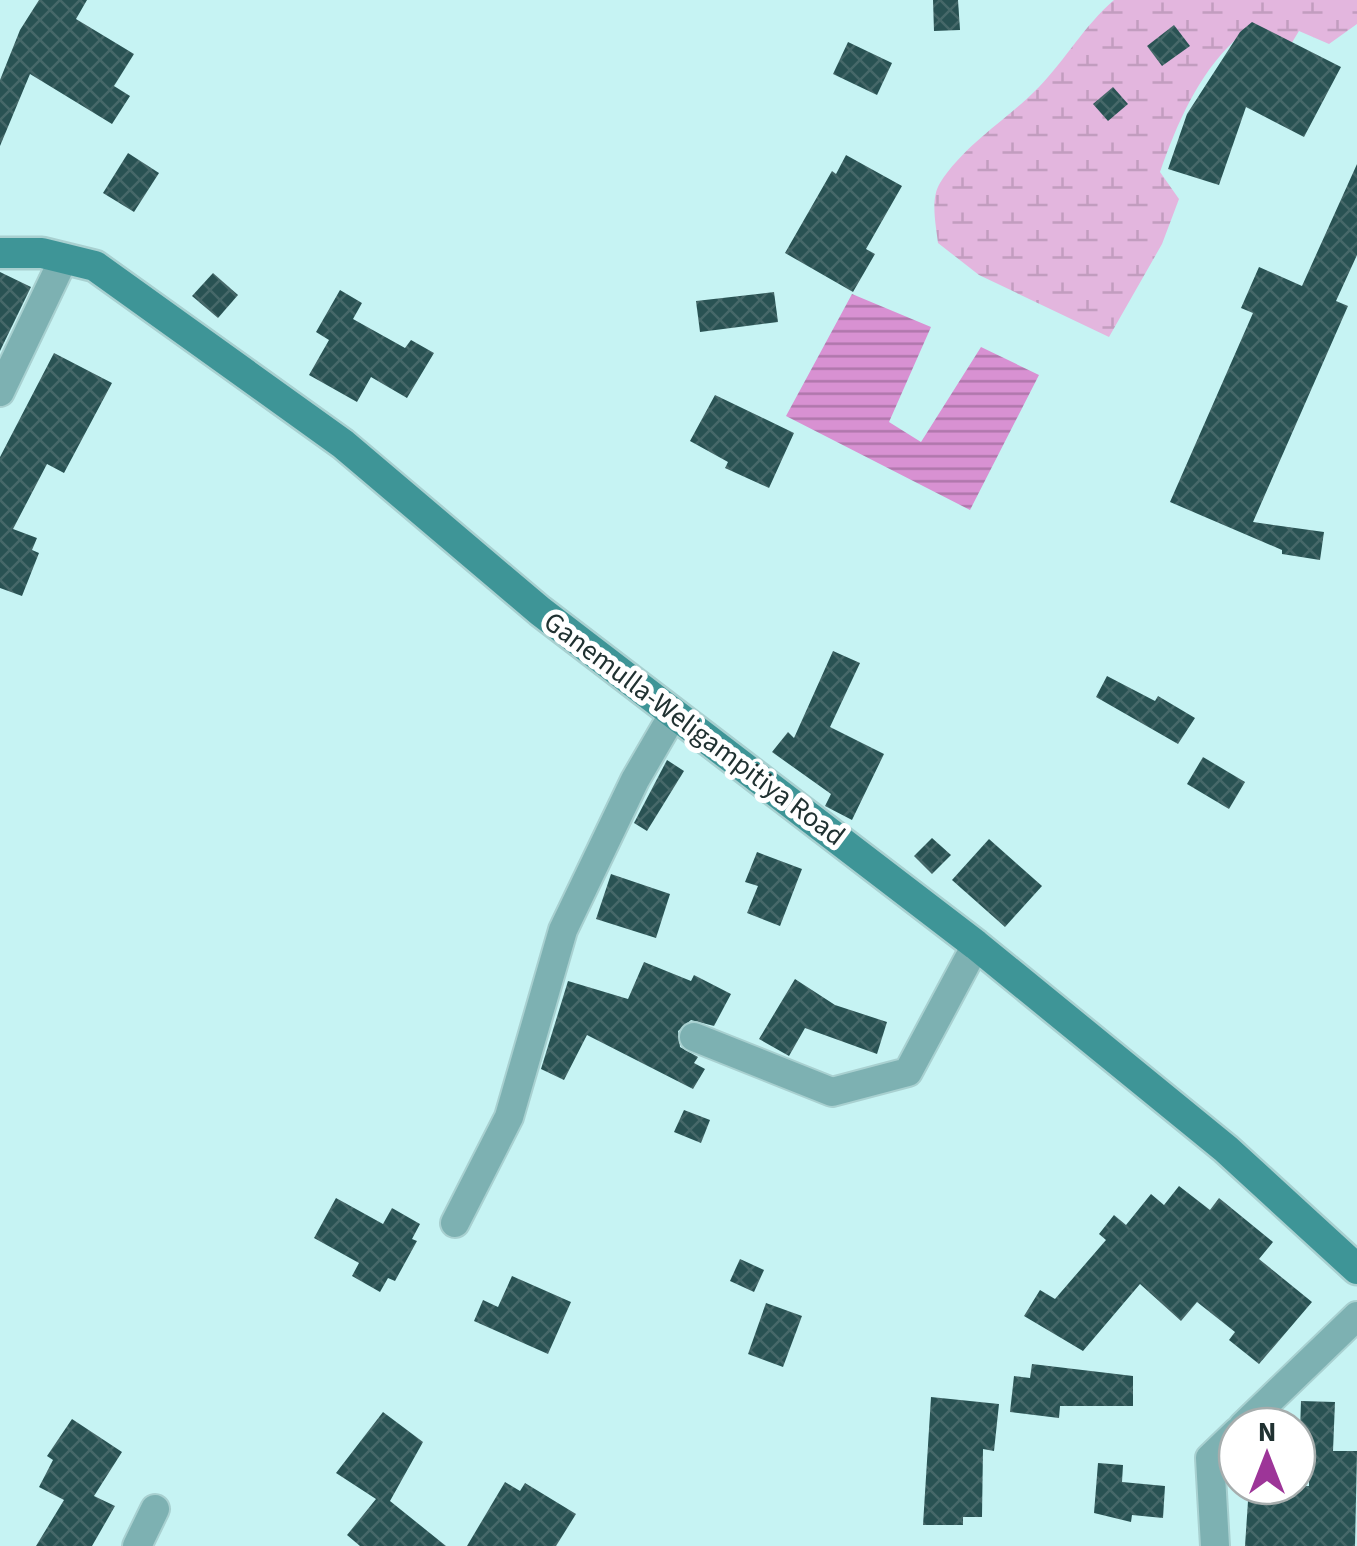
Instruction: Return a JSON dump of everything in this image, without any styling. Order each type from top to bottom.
[{"type":"street","name":"Ganemulla-Weligampitiya Road","points":[[0,253],[42,253],[95,266],[343,444],[540,611],[976,944],[1226,1149],[1357,1269]]},
{"type":"street","points":[[0,392],[64,258]]},
{"type":"street","points":[[455,1222],[508,1117],[562,930],[635,780],[674,713]]},
{"type":"street","points":[[694,1037],[832,1092],[908,1072],[976,944]]},
{"type":"street","points":[[1265,1406],[1357,1316]]},
{"type":"street","points":[[1215,1546],[1210,1458],[1217,1451]]},
{"type":"street","points":[[137,1546],[154,1509]]},
{"type":"green space","points":[[1114,0],[1357,0],[1357,24],[1329,44],[1299,31],[1288,49],[1235,40],[1210,69],[1181,119],[1160,172],[1179,199],[1162,244],[1109,337],[979,275],[938,243],[934,204],[937,189],[950,169],[1039,87]]},
{"type":"shaded area","points":[[852,294],[931,327],[889,422],[921,442],[981,347],[1039,375],[970,510],[786,416]]},
{"type":"building","points":[[39,0],[87,0],[76,19],[134,54],[114,86],[130,96],[112,124],[30,74],[0,146],[0,80],[20,30]]},
{"type":"building","points":[[933,0],[958,0],[960,30],[934,31]]},
{"type":"building","points":[[1252,22],[1341,67],[1304,137],[1246,107],[1219,185],[1168,169],[1187,114],[1240,32]]},
{"type":"building","points":[[1174,25],[1190,46],[1162,66],[1147,46]]},
{"type":"building","points":[[848,42],[892,63],[877,95],[833,74]]},
{"type":"building","points":[[1113,87],[1128,104],[1108,121],[1093,104]]},
{"type":"building","points":[[128,153],[159,173],[134,212],[103,193]]},
{"type":"building","points":[[846,155],[902,186],[866,249],[875,254],[853,292],[785,253],[832,171],[836,174]]},
{"type":"building","points":[[1357,164],[1357,255],[1336,301],[1348,306],[1253,522],[1324,532],[1320,560],[1282,554],[1282,550],[1170,502],[1253,313],[1241,308],[1259,267],[1302,286]]},
{"type":"building","points":[[0,272],[31,287],[0,351]]},
{"type":"building","points":[[213,273],[238,295],[218,318],[192,296]]},
{"type":"building","points":[[340,290],[362,303],[353,319],[405,348],[411,340],[434,353],[407,398],[371,377],[357,402],[309,375],[329,340],[316,332]]},
{"type":"building","points":[[774,292],[778,322],[700,332],[696,301]]},
{"type":"building","points":[[54,353],[112,383],[64,473],[47,464],[13,529],[37,538],[32,550],[39,553],[22,596],[0,588],[0,457]]},
{"type":"building","points":[[715,395],[794,433],[769,488],[725,468],[728,462],[690,441]]},
{"type":"building","points":[[833,651],[860,663],[830,727],[884,754],[852,820],[825,806],[831,794],[772,752],[788,732],[794,738]]},
{"type":"building","points":[[1107,676],[1155,701],[1158,696],[1195,718],[1178,744],[1096,697]]},
{"type":"building","points":[[1203,757],[1245,782],[1229,809],[1187,784]]},
{"type":"building","points":[[667,760],[684,771],[647,831],[634,823]]},
{"type":"building","points":[[932,838],[951,855],[932,874],[914,856]]},
{"type":"building","points":[[989,839],[1042,886],[1005,927],[952,880]]},
{"type":"building","points":[[757,852],[802,869],[780,926],[747,913],[758,886],[745,882]]},
{"type":"building","points":[[611,874],[670,894],[656,938],[596,919]]},
{"type":"building","points":[[644,962],[691,981],[694,975],[731,994],[714,1026],[691,1020],[678,1031],[680,1047],[698,1057],[694,1063],[705,1069],[693,1089],[587,1035],[564,1080],[541,1069],[568,981],[628,999]]},
{"type":"building","points":[[795,979],[835,1005],[887,1022],[877,1054],[805,1028],[789,1056],[759,1039]]},
{"type":"building","points":[[684,1110],[710,1120],[701,1143],[674,1132]]},
{"type":"building","points":[[1179,1186],[1210,1210],[1219,1198],[1273,1242],[1259,1259],[1312,1302],[1259,1364],[1229,1340],[1235,1332],[1197,1302],[1181,1321],[1140,1284],[1083,1351],[1024,1316],[1040,1290],[1055,1299],[1106,1240],[1099,1234],[1114,1215],[1126,1225],[1151,1194],[1164,1205]]},
{"type":"building","points":[[336,1198],[383,1224],[392,1208],[420,1224],[412,1239],[417,1241],[395,1281],[388,1278],[380,1292],[352,1276],[359,1263],[314,1238]]},
{"type":"building","points":[[740,1259],[764,1270],[754,1292],[730,1281]]},
{"type":"building","points":[[512,1276],[571,1302],[548,1354],[474,1321],[483,1300],[498,1307]]},
{"type":"building","points":[[766,1303],[802,1316],[783,1367],[748,1354]]},
{"type":"building","points":[[1032,1364],[1133,1376],[1133,1406],[1060,1406],[1059,1418],[1010,1412],[1014,1376],[1030,1378]]},
{"type":"building","points":[[931,1397],[999,1404],[994,1451],[983,1449],[982,1517],[963,1517],[963,1525],[923,1525]]},
{"type":"building","points":[[1301,1401],[1335,1402],[1333,1451],[1357,1451],[1355,1546],[1245,1546],[1248,1506],[1317,1506],[1317,1406],[1301,1406]]},
{"type":"building","points":[[383,1412],[423,1442],[390,1501],[446,1546],[360,1546],[347,1535],[376,1499],[336,1473]]},
{"type":"building","points":[[72,1419],[122,1452],[94,1496],[115,1506],[92,1546],[36,1546],[64,1500],[39,1487],[53,1460],[47,1456]]},
{"type":"building","points":[[1098,1463],[1123,1465],[1122,1482],[1165,1486],[1163,1518],[1132,1515],[1131,1522],[1094,1513]]},
{"type":"building","points":[[505,1482],[520,1491],[525,1483],[576,1514],[556,1546],[467,1546]]}]
